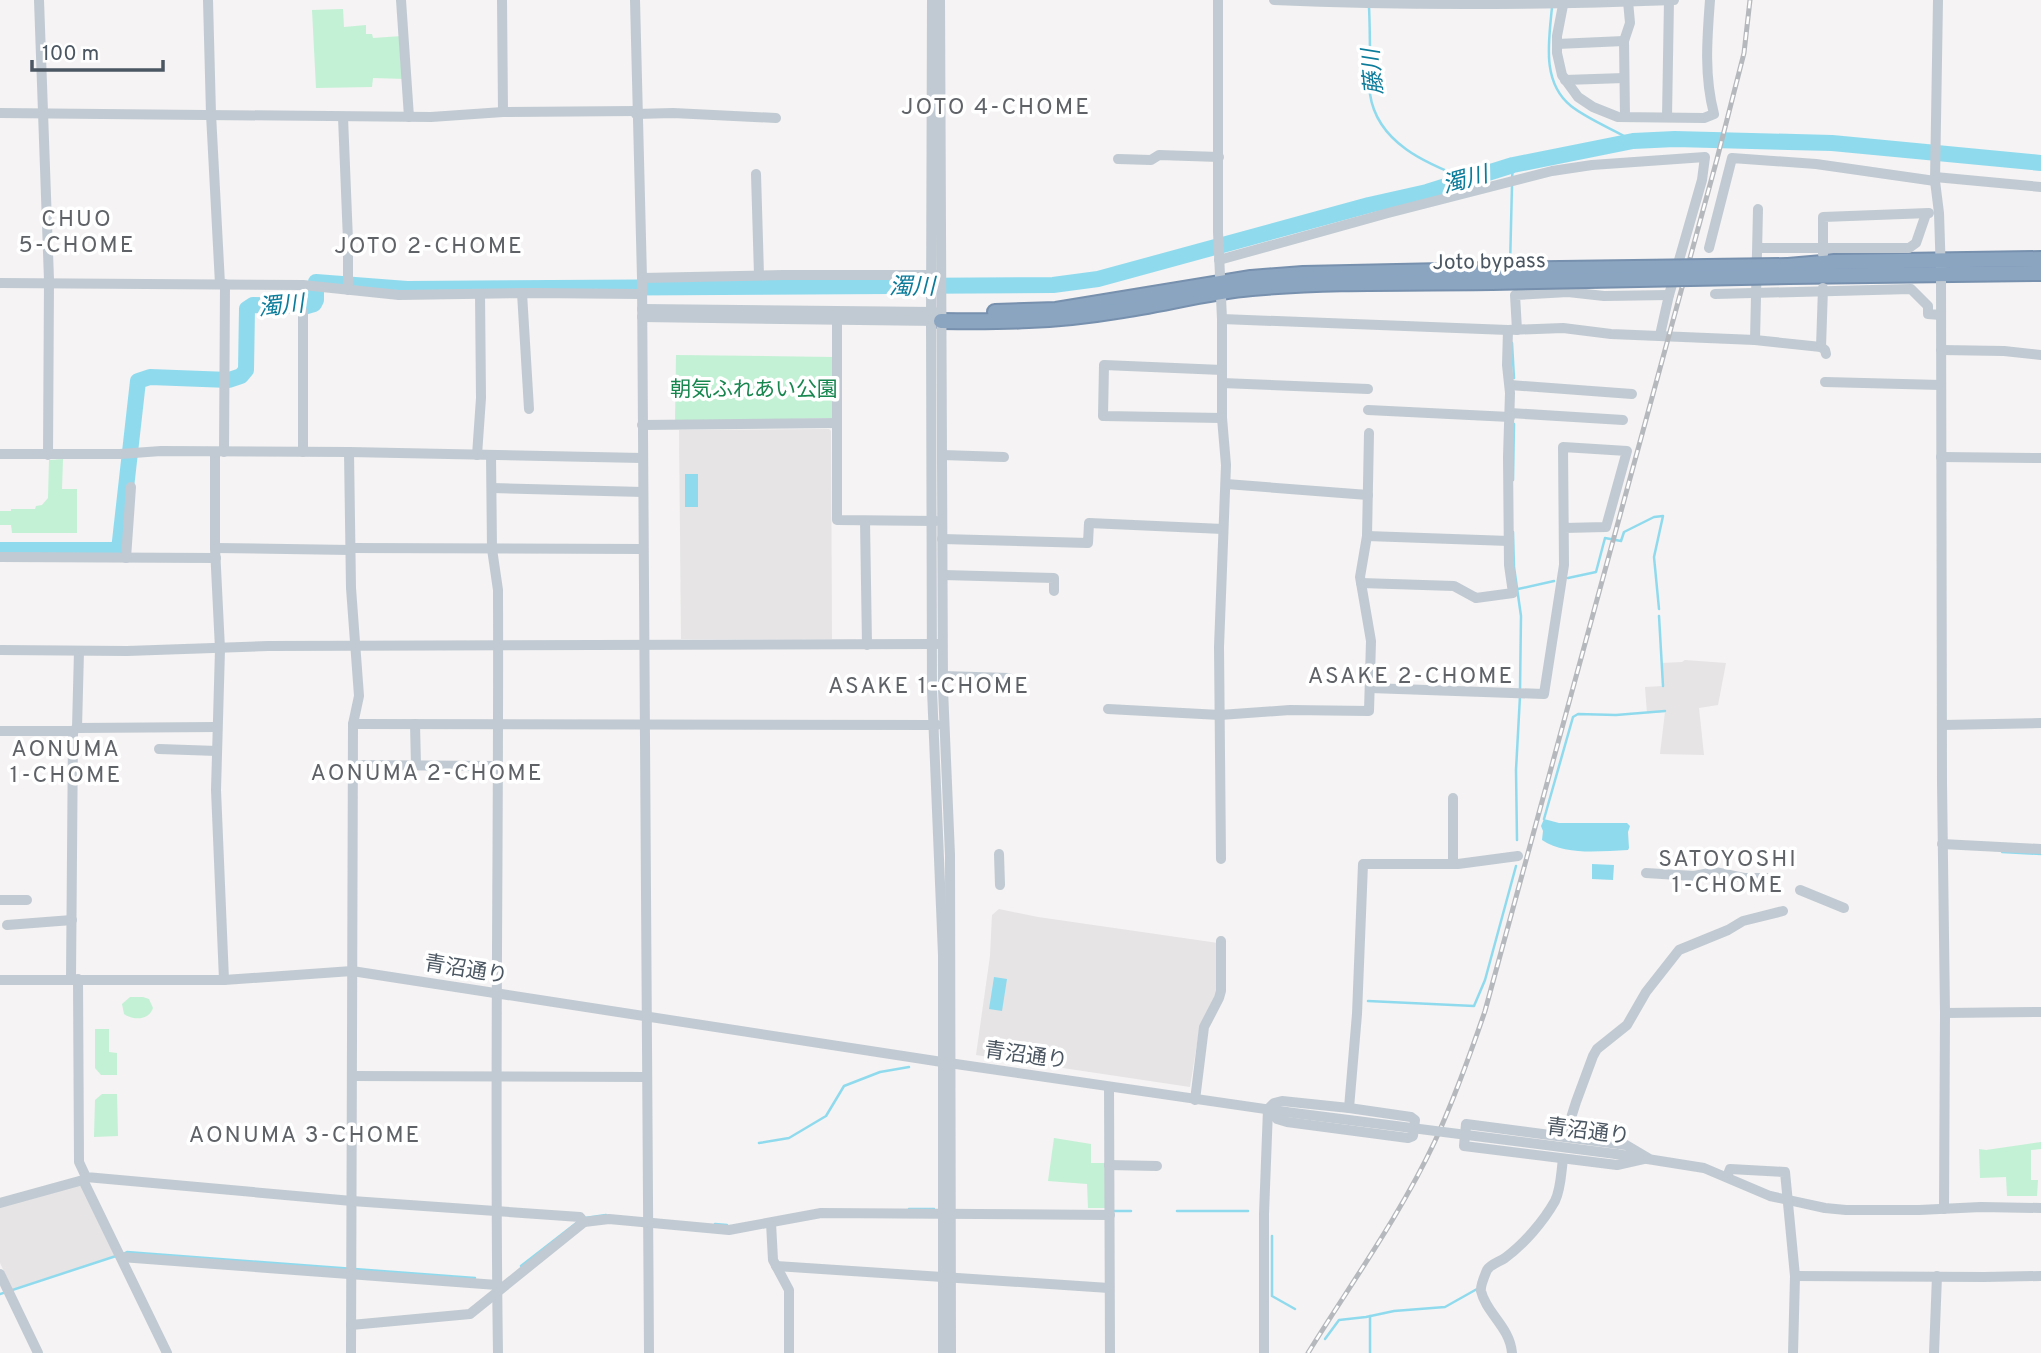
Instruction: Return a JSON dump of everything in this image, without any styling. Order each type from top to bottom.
[{"type":"highway","name":"Joto bypass","points":[[1788,271],[1941,260],[2041,259]]},
{"type":"highway","name":"Joto bypass","points":[[936,310],[1011,313],[1056,310],[1303,274],[1491,276],[1788,271],[1941,275],[2041,273]]},
{"type":"street","points":[[38,0],[49,283],[48,455]]},
{"type":"street","points":[[208,0],[211,114],[225,374],[215,553],[220,649],[217,816],[224,980]]},
{"type":"street","points":[[401,0],[408,117]]},
{"type":"street","points":[[502,0],[503,112]]},
{"type":"street","points":[[635,0],[642,279],[649,1353]]},
{"type":"street","points":[[932,0],[935,275],[942,455],[937,521],[942,539],[943,575],[937,644],[943,676],[939,725]]},
{"type":"street","points":[[935,275],[940,0]]},
{"type":"street","points":[[1219,0],[1218,232],[1226,484],[1219,647],[1221,859]]},
{"type":"street","points":[[1274,0],[1375,4],[1544,4],[1671,0],[1667,117]]},
{"type":"street","points":[[1562,2],[1557,36],[1560,65],[1572,91],[1585,103],[1610,114],[1625,117],[1704,118],[1714,114],[1709,95],[1706,48],[1710,0]]},
{"type":"street","points":[[1938,0],[1935,177],[1941,260],[1944,1209]]},
{"type":"street","points":[[1625,117],[1624,41],[1630,23],[1629,1]]},
{"type":"street","points":[[1557,44],[1624,41]]},
{"type":"street","points":[[1565,80],[1624,78]]},
{"type":"street","points":[[0,113],[343,117],[503,112],[673,113],[776,118]]},
{"type":"street","points":[[343,117],[348,290]]},
{"type":"street","points":[[1118,159],[1151,160],[1159,155],[1219,156]]},
{"type":"street","points":[[1219,260],[1552,171],[1705,156],[1702,180],[1660,335]]},
{"type":"street","points":[[1709,248],[1732,158],[2041,187]]},
{"type":"street","points":[[756,174],[759,275]]},
{"type":"street","points":[[1755,340],[1758,209]]},
{"type":"street","points":[[1823,251],[1823,217],[1938,213]]},
{"type":"street","points":[[1758,248],[1823,251],[1909,248],[1916,243],[1926,214]]},
{"type":"street","points":[[642,279],[759,275],[935,275]]},
{"type":"street","points":[[0,283],[222,284],[315,287],[399,295],[642,294]]},
{"type":"street","points":[[1222,319],[1512,330],[1563,328],[1611,334],[1755,340],[1823,350],[1823,288]]},
{"type":"street","points":[[1715,294],[1823,288],[1911,289],[1928,306],[1928,314],[1941,315]]},
{"type":"street","points":[[1361,583],[1454,586],[1476,598],[1513,593],[1509,565],[1510,385],[1507,365],[1515,295],[1568,292],[1604,296],[1669,295]]},
{"type":"street","points":[[522,293],[529,409]]},
{"type":"street","points":[[477,455],[481,398],[480,294]]},
{"type":"street","points":[[642,313],[837,316],[936,310]]},
{"type":"street","points":[[936,310],[939,725],[950,855],[948,1214],[943,1353]]},
{"type":"street","points":[[303,312],[303,452]]},
{"type":"street","points":[[837,316],[837,520],[937,521]]},
{"type":"street","points":[[1941,350],[2004,351],[2041,355]]},
{"type":"street","points":[[1222,370],[1104,365],[1102,416],[1222,418]]},
{"type":"street","points":[[1825,382],[1941,385]]},
{"type":"street","points":[[1222,383],[1368,389]]},
{"type":"street","points":[[1510,385],[1632,394]]},
{"type":"street","points":[[1368,410],[1623,420]]},
{"type":"street","points":[[642,425],[837,423]]},
{"type":"street","points":[[1108,709],[1220,715],[1290,710],[1369,711],[1371,641],[1361,583],[1367,536],[1369,433]]},
{"type":"street","points":[[1370,688],[1544,694],[1564,565],[1563,447],[1627,451],[1606,527],[1564,528]]},
{"type":"street","points":[[0,454],[349,452],[642,458]]},
{"type":"street","points":[[349,452],[359,696],[353,724],[351,1353]]},
{"type":"street","points":[[491,455],[492,549],[498,590],[498,1353]]},
{"type":"street","points":[[942,455],[1004,457]]},
{"type":"street","points":[[1941,457],[2041,458]]},
{"type":"street","points":[[1226,484],[1368,495]]},
{"type":"street","points":[[126,558],[131,487]]},
{"type":"street","points":[[492,488],[643,492]]},
{"type":"street","points":[[865,521],[866,645]]},
{"type":"street","points":[[942,539],[1088,544],[1089,523],[1223,529]]},
{"type":"street","points":[[1367,536],[1509,541]]},
{"type":"street","points":[[0,557],[126,558],[351,549],[643,549]]},
{"type":"street","points":[[943,575],[1055,578],[1054,592]]},
{"type":"street","points":[[0,650],[220,649],[268,646],[937,644]]},
{"type":"street","points":[[79,651],[72,920],[79,1162],[84,1179],[167,1353]]},
{"type":"street","points":[[943,676],[1009,678]]},
{"type":"street","points":[[1942,725],[2041,723]]},
{"type":"street","points":[[353,724],[939,725]]},
{"type":"street","points":[[415,724],[416,765]]},
{"type":"street","points":[[0,731],[217,727]]},
{"type":"street","points":[[159,749],[217,751]]},
{"type":"street","points":[[354,765],[498,766]]},
{"type":"street","points":[[1453,798],[1453,864]]},
{"type":"street","points":[[1942,844],[2041,849]]},
{"type":"street","points":[[999,854],[1000,885]]},
{"type":"street","points":[[1349,1108],[1357,1014],[1363,864],[1453,864],[1518,856]]},
{"type":"street","points":[[1646,873],[1694,876],[1715,872],[1744,878],[1770,878]]},
{"type":"street","points":[[1800,890],[1843,908]]},
{"type":"street","points":[[0,901],[27,900]]},
{"type":"street","points":[[1565,1137],[1597,1049],[1627,1025],[1647,992],[1679,950],[1743,921],[1783,911]]},
{"type":"street","points":[[7,925],[72,920]]},
{"type":"street","points":[[1195,1100],[1204,1027],[1221,991],[1222,942]]},
{"type":"street","name":"青沼通り","points":[[0,980],[224,980],[352,971],[1195,1100],[1648,1158],[1704,1168],[1770,1196],[1825,1209],[2041,1208]]},
{"type":"street","points":[[1945,1013],[2041,1012]]},
{"type":"street","points":[[352,1076],[646,1077]]},
{"type":"street","points":[[1109,1087],[1110,1353]]},
{"type":"street","points":[[1265,1353],[1264,1214],[1268,1109],[1274,1103],[1282,1101],[1411,1117],[1415,1121],[1413,1136],[1408,1138],[1287,1122],[1277,1119],[1268,1109]]},
{"type":"street","points":[[1466,1124],[1626,1145],[1648,1158],[1618,1165],[1464,1146],[1466,1124]]},
{"type":"street","points":[[1512,1353],[1511,1340],[1481,1291],[1481,1286],[1488,1269],[1526,1239],[1553,1204],[1559,1191],[1563,1159]]},
{"type":"street","points":[[1109,1165],[1157,1166]]},
{"type":"street","points":[[1727,1177],[1730,1169],[1785,1172],[1795,1276],[1793,1353]]},
{"type":"street","points":[[0,1203],[84,1179],[496,1211],[582,1221],[609,1219],[729,1230],[821,1213],[1110,1215]]},
{"type":"street","points":[[351,1325],[470,1314],[582,1221]]},
{"type":"street","points":[[771,1223],[773,1260],[789,1290],[789,1353]]},
{"type":"street","points":[[120,1255],[351,1271],[497,1289]]},
{"type":"street","points":[[776,1266],[1109,1288]]},
{"type":"street","points":[[0,1274],[38,1353]]},
{"type":"street","points":[[1795,1276],[2041,1276]]},
{"type":"street","points":[[1934,1353],[1937,1276]]},
{"type":"street","points":[[947,1277],[951,1353]]},
{"type":"shaded area","points":[[829,429],[832,639],[681,639],[679,430]]},
{"type":"shaded area","points":[[1685,660],[1726,663],[1718,705],[1699,708],[1704,755],[1660,754],[1665,712],[1647,713],[1645,687],[1663,686],[1662,663]]},
{"type":"shaded area","points":[[999,909],[1218,943],[1216,997],[1200,1025],[1190,1087],[976,1055],[990,956],[992,915]]},
{"type":"shaded area","points":[[80,1181],[116,1256],[13,1290],[0,1263],[0,1204]]},
{"type":"green space","points":[[343,9],[344,27],[366,25],[366,34],[372,34],[373,38],[402,36],[406,79],[373,78],[372,87],[316,88],[312,10]]},
{"type":"green space","name":"朝気ふれあい公園","points":[[676,355],[833,357],[833,418],[675,422]]},
{"type":"green space","points":[[63,459],[62,489],[77,489],[77,533],[12,533],[11,525],[0,525],[0,511],[35,509],[36,506],[42,505],[48,498],[49,460]]},
{"type":"green space","points":[[130,997],[149,999],[153,1008],[151,1012],[141,1018],[124,1014],[122,1004]]},
{"type":"green space","points":[[95,1029],[109,1029],[109,1052],[117,1053],[117,1075],[101,1075],[95,1068]]},
{"type":"green space","points":[[102,1094],[117,1094],[118,1136],[94,1137],[95,1100]]},
{"type":"green space","points":[[1054,1138],[1091,1144],[1091,1163],[1105,1163],[1106,1208],[1088,1208],[1087,1184],[1048,1181]]},
{"type":"green space","points":[[2041,1142],[2041,1149],[2031,1150],[2031,1180],[2038,1180],[2037,1196],[2007,1196],[2006,1177],[1980,1178],[1979,1149]]},
{"type":"water","points":[[685,474],[698,474],[698,507],[685,507]]},
{"type":"water","points":[[1544,819],[1559,823],[1627,823],[1630,826],[1629,848],[1584,851],[1551,845],[1542,840],[1541,826]]},
{"type":"water","points":[[1592,864],[1614,865],[1613,880],[1592,879]]},
{"type":"water","points":[[994,977],[1007,979],[1002,1011],[989,1009]]},
{"type":"waterway","name":"藤川","points":[[1369,7],[1370,94],[1382,126],[1406,149],[1467,179]]},
{"type":"waterway","points":[[1552,7],[1549,60],[1551,73],[1561,96],[1578,111],[1633,141]]},
{"type":"waterway","name":"濁川","points":[[0,550],[119,550],[138,381],[150,377],[229,380],[241,376],[246,370],[247,309],[253,305],[314,304],[316,282],[407,289],[1053,285],[1098,279],[1369,205],[1427,192],[1513,165],[1633,141],[1675,139],[1832,143],[2041,163]]},
{"type":"waterway","points":[[1512,179],[1513,165]]},
{"type":"waterway","points":[[1510,266],[1512,185]]},
{"type":"waterway","points":[[1512,343],[1514,378]]},
{"type":"waterway","points":[[1513,480],[1514,424]]},
{"type":"waterway","points":[[1568,578],[1596,572],[1605,538],[1621,541],[1624,532],[1654,517],[1663,516],[1654,557],[1659,609]]},
{"type":"waterway","points":[[1513,532],[1514,567],[1521,616],[1520,690]]},
{"type":"waterway","points":[[1518,589],[1554,581]]},
{"type":"waterway","points":[[1659,616],[1663,686]]},
{"type":"waterway","points":[[1517,840],[1516,770],[1520,696]]},
{"type":"waterway","points":[[1544,819],[1573,717],[1578,714],[1616,715],[1665,711]]},
{"type":"waterway","points":[[2002,852],[2041,854]]},
{"type":"waterway","points":[[1368,1001],[1474,1006],[1485,980],[1516,866]]},
{"type":"waterway","points":[[759,1143],[789,1138],[826,1116],[844,1086],[880,1072],[909,1067]]},
{"type":"waterway","points":[[909,1209],[934,1209]]},
{"type":"waterway","points":[[1112,1211],[1131,1211]]},
{"type":"waterway","points":[[1177,1211],[1248,1211]]},
{"type":"waterway","points":[[585,1218],[606,1215]]},
{"type":"waterway","points":[[521,1266],[579,1221]]},
{"type":"waterway","points":[[715,1224],[727,1225]]},
{"type":"waterway","points":[[1272,1236],[1272,1296],[1295,1309]]},
{"type":"waterway","points":[[123,1254],[127,1252],[475,1278]]},
{"type":"waterway","points":[[0,1294],[116,1256]]},
{"type":"waterway","points":[[1325,1339],[1339,1320],[1394,1311],[1445,1307],[1477,1289]]},
{"type":"waterway","points":[[1370,1316],[1370,1353]]},
{"type":"railway","points":[[1308,1353],[1422,1168],[1449,1109],[1485,1011],[1717,159],[1744,53],[1750,0]]},
{"type":"district","name":"JOTO 4-CHOME","points":[[996,106]]},
{"type":"district","name":"CHUO 5-CHOME","points":[[77,231]]},
{"type":"district","name":"JOTO 2-CHOME","points":[[429,245]]},
{"type":"district","name":"ASAKE 2-CHOME","points":[[1411,675]]},
{"type":"district","name":"ASAKE 1-CHOME","points":[[929,685]]},
{"type":"district","name":"AONUMA 1-CHOME","points":[[66,761]]},
{"type":"district","name":"AONUMA 2-CHOME","points":[[427,772]]},
{"type":"district","name":"SATOYOSHI 1-CHOME","points":[[1728,871]]},
{"type":"district","name":"AONUMA 3-CHOME","points":[[305,1134]]}]
